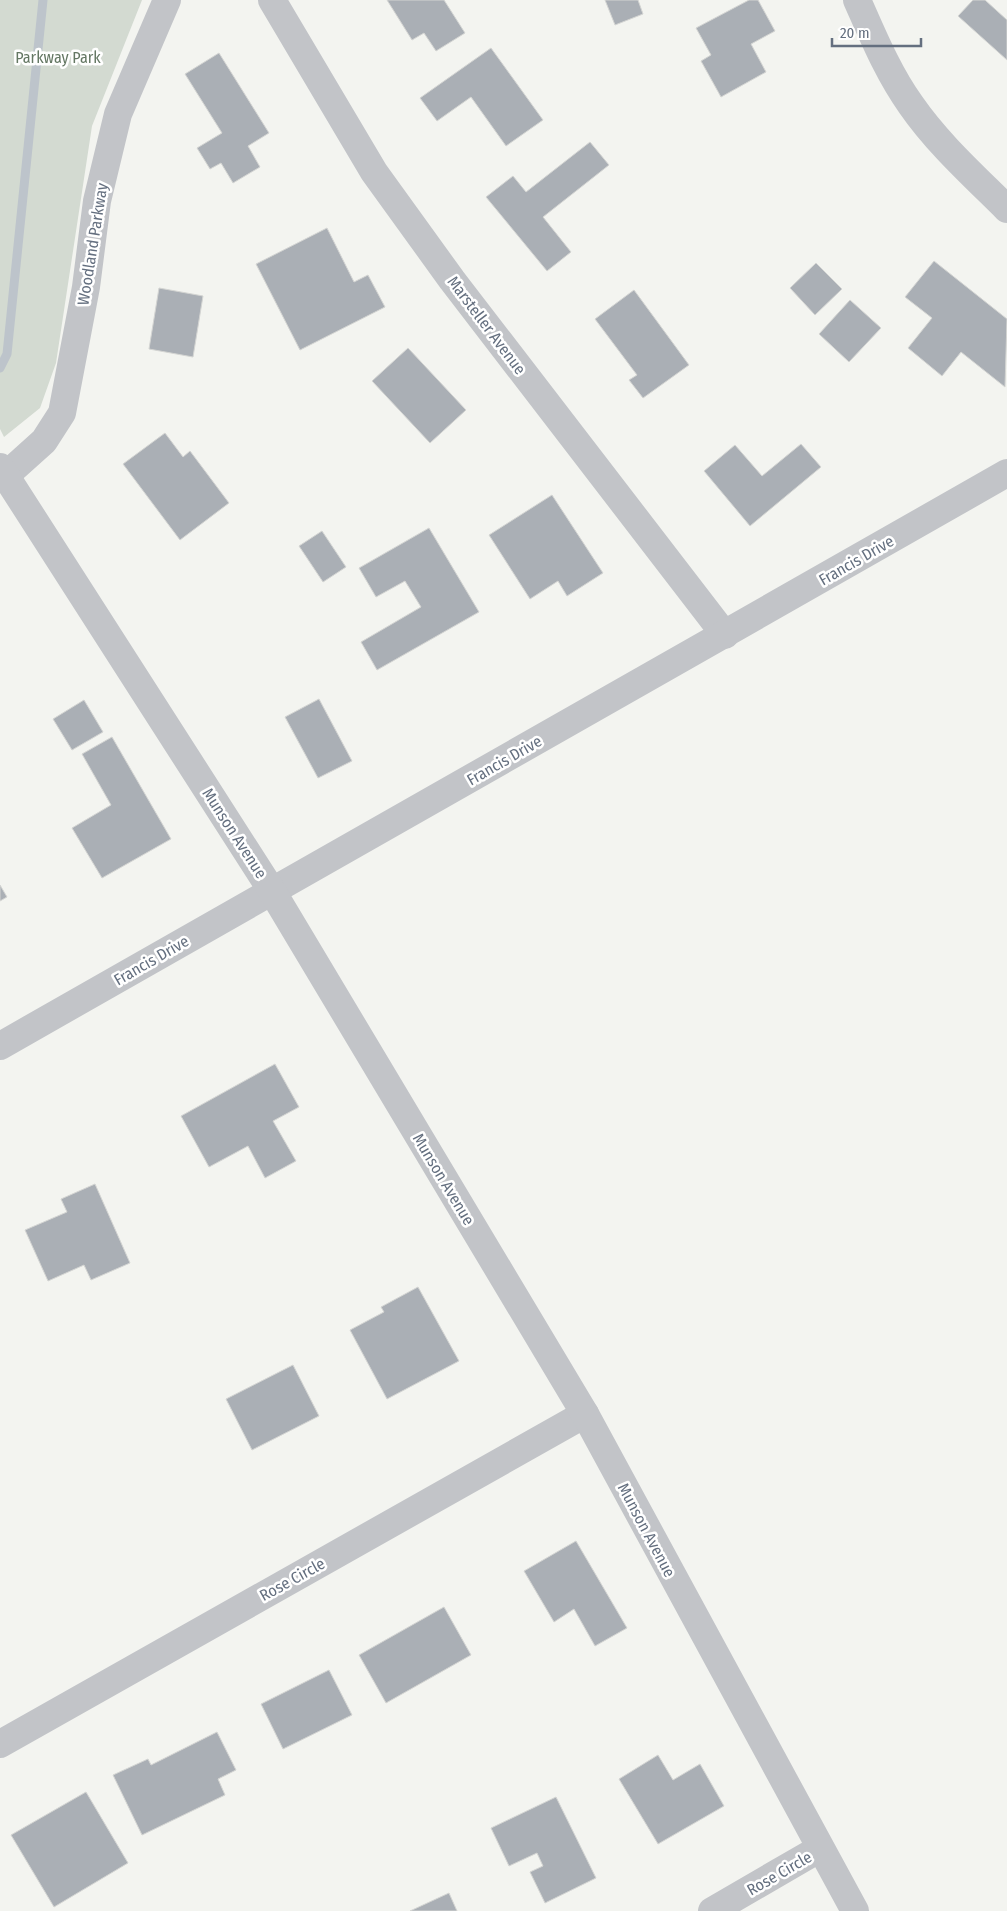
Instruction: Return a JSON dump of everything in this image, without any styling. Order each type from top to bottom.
[{"type":"street","name":"Woodland Parkway","points":[[3,472],[44,441],[62,413],[86,287],[96,201],[118,114],[168,0]]},
{"type":"street","name":"Marsteller Avenue","points":[[272,0],[385,187],[452,280],[725,635]]},
{"type":"street","points":[[857,0],[879,51],[911,105],[939,141],[1007,209]]},
{"type":"street","name":"Munson Avenue","points":[[3,472],[272,891],[585,1414],[854,1911]]},
{"type":"street","name":"Francis Drive","points":[[0,1046],[1007,473]]},
{"type":"street","name":"Rose Circle","points":[[0,1744],[585,1414]]},
{"type":"street","name":"Rose Circle","points":[[712,1911],[819,1849]]},
{"type":"green space","name":"Parkway Park","points":[[0,0],[142,0],[92,126],[56,363],[40,408],[4,437],[0,429]]},
{"type":"building","points":[[387,0],[444,0],[465,33],[436,51],[424,33],[412,40]]},
{"type":"building","points":[[605,0],[638,0],[643,14],[615,25]]},
{"type":"building","points":[[749,0],[758,0],[775,31],[751,44],[766,72],[721,97],[701,61],[711,55],[696,28]]},
{"type":"building","points":[[973,0],[985,0],[1007,20],[1007,60],[958,16]]},
{"type":"building","points":[[491,48],[543,120],[506,146],[471,97],[437,121],[420,98]]},
{"type":"building","points":[[219,53],[269,133],[248,146],[260,167],[233,183],[221,163],[210,169],[197,148],[222,133],[185,74]]},
{"type":"building","points":[[590,142],[609,165],[543,217],[571,252],[547,271],[486,197],[513,176],[526,192]]},
{"type":"building","points":[[327,228],[354,282],[368,275],[385,307],[300,350],[256,264]]},
{"type":"building","points":[[934,261],[1007,319],[1005,387],[961,352],[942,376],[908,348],[932,318],[905,297]]},
{"type":"building","points":[[816,263],[842,289],[815,315],[790,288]]},
{"type":"building","points":[[159,288],[203,296],[193,357],[149,349]]},
{"type":"building","points":[[634,290],[689,365],[643,398],[629,380],[637,375],[595,319]]},
{"type":"building","points":[[850,300],[881,328],[849,362],[819,334]]},
{"type":"building","points":[[408,348],[466,410],[430,443],[372,381]]},
{"type":"building","points":[[165,433],[183,457],[190,451],[229,503],[180,540],[123,464]]},
{"type":"building","points":[[801,444],[821,467],[750,526],[704,471],[735,445],[762,476]]},
{"type":"building","points":[[552,495],[603,573],[567,596],[558,581],[530,599],[489,535]]},
{"type":"building","points":[[429,528],[479,612],[377,670],[361,642],[421,607],[405,581],[376,597],[359,568]]},
{"type":"building","points":[[322,531],[346,567],[323,582],[299,546]]},
{"type":"building","points":[[319,699],[352,761],[318,778],[285,717]]},
{"type":"building","points":[[84,700],[103,732],[72,750],[53,719]]},
{"type":"building","points":[[112,737],[171,839],[102,878],[72,828],[111,805],[82,754]]},
{"type":"building","points":[[0,885],[7,897],[0,901]]},
{"type":"building","points":[[275,1064],[299,1107],[273,1121],[296,1161],[265,1178],[248,1146],[209,1167],[181,1116]]},
{"type":"building","points":[[95,1184],[130,1263],[91,1280],[84,1265],[48,1281],[25,1230],[67,1212],[61,1199]]},
{"type":"building","points":[[418,1287],[459,1361],[387,1399],[350,1330],[384,1312],[381,1307]]},
{"type":"building","points":[[293,1365],[319,1416],[252,1450],[226,1399]]},
{"type":"building","points":[[576,1541],[627,1628],[595,1646],[574,1609],[554,1622],[524,1571]]},
{"type":"building","points":[[444,1607],[471,1655],[386,1703],[359,1655]]},
{"type":"building","points":[[329,1670],[352,1715],[283,1749],[261,1704]]},
{"type":"building","points":[[217,1732],[236,1770],[218,1779],[225,1795],[142,1835],[113,1775],[148,1759],[151,1765]]},
{"type":"building","points":[[658,1755],[673,1780],[700,1764],[724,1806],[658,1844],[619,1779]]},
{"type":"building","points":[[86,1792],[128,1863],[54,1907],[11,1835]]},
{"type":"building","points":[[556,1797],[596,1878],[545,1903],[530,1872],[543,1866],[537,1853],[509,1866],[491,1828]]},
{"type":"building","points":[[449,1893],[457,1911],[410,1911]]},
{"type":"waterway","points":[[0,368],[7,354],[43,0]]}]
